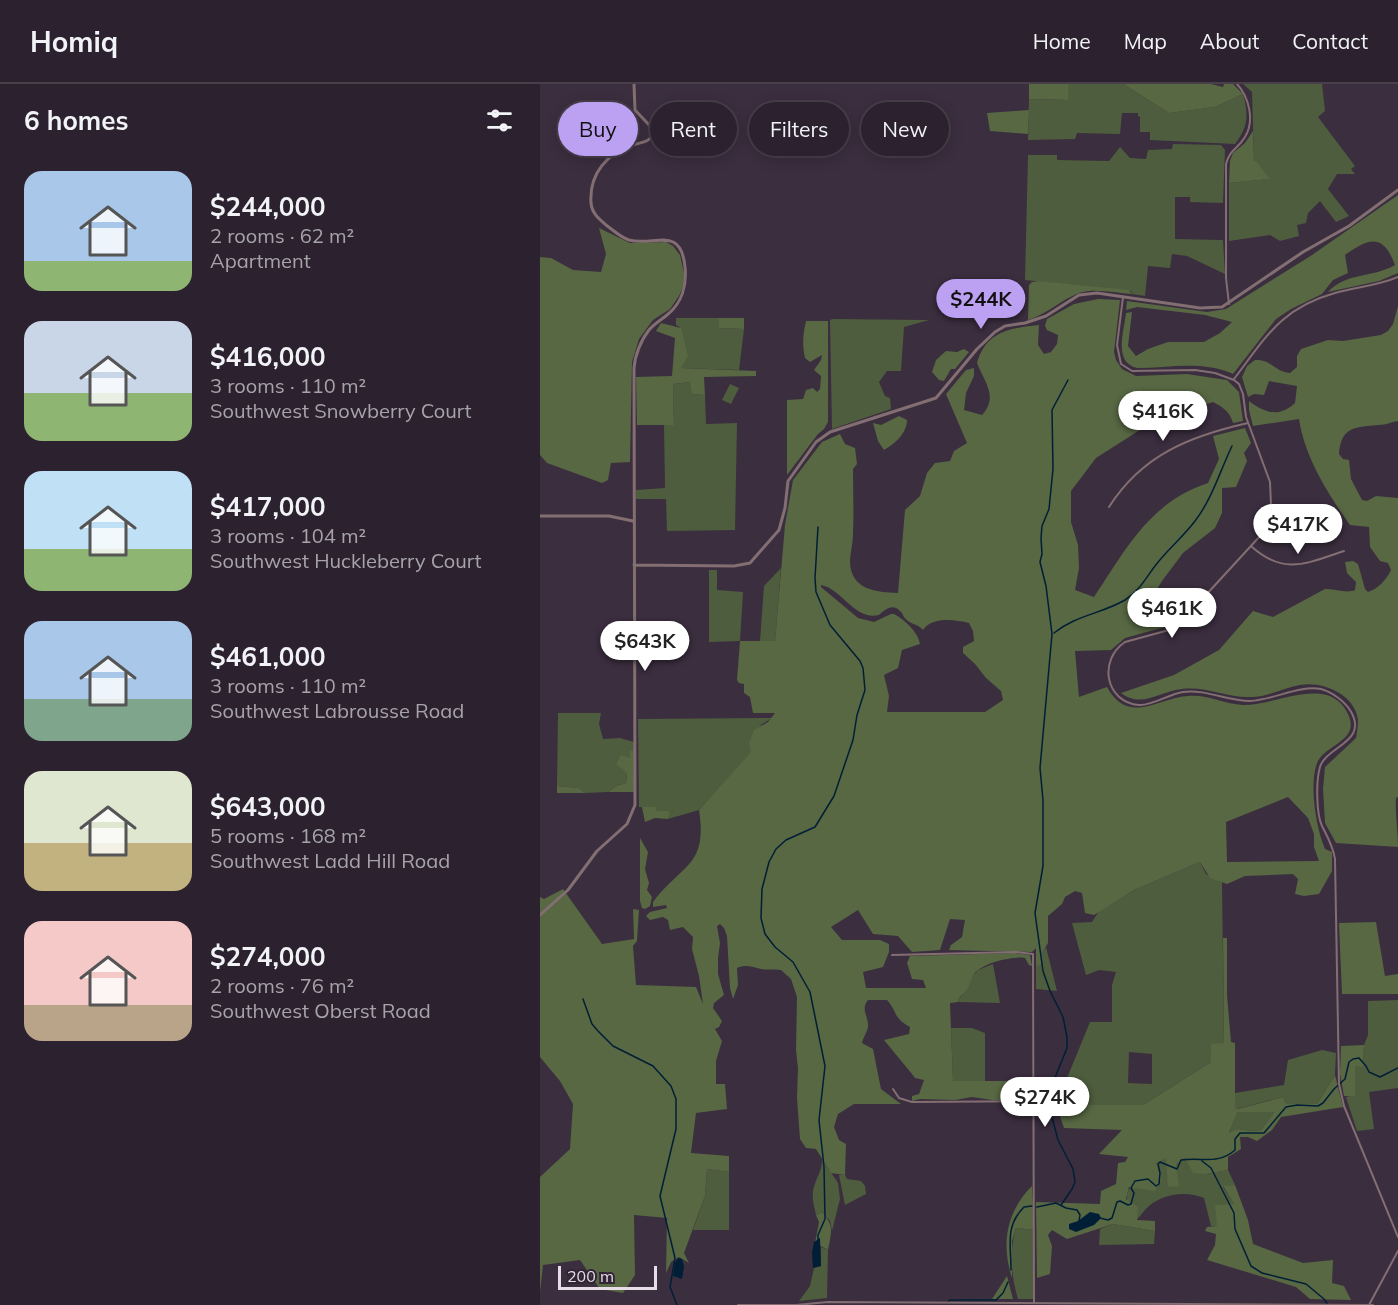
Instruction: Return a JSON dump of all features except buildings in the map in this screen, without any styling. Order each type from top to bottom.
[{"type":"street","points":[[540,915],[568,890],[596,852],[627,824],[634,811],[636,772],[634,362],[648,330],[670,312],[679,301],[686,277],[683,254],[674,243],[664,239],[637,241],[626,239],[598,219],[592,208],[593,182],[603,163],[632,145],[646,142],[653,135],[652,128],[635,110],[634,84]]},
{"type":"street","points":[[1229,304],[1226,257],[1226,164],[1231,152],[1245,137],[1250,122],[1246,98],[1237,84]]},
{"type":"street","points":[[634,565],[734,566],[750,563],[778,530],[785,508],[788,481],[816,442],[823,436],[936,398],[982,344],[994,332],[1005,326],[1025,323],[1046,316],[1086,293],[1210,309],[1218,308],[1229,304],[1303,252],[1349,226],[1398,190]]},
{"type":"street","points":[[1234,380],[1284,317],[1332,294],[1375,285],[1398,277]]},
{"type":"street","points":[[1123,296],[1118,345],[1119,360],[1126,369],[1140,372],[1195,370],[1215,373],[1239,384],[1248,423],[1268,475],[1272,494],[1265,525],[1251,547],[1182,621],[1169,630],[1125,642],[1119,646],[1109,660],[1108,676],[1114,692],[1122,699],[1140,705],[1184,692],[1201,692],[1226,699],[1248,701],[1276,698],[1309,689],[1329,692],[1346,704],[1350,711],[1354,722],[1353,732],[1348,741],[1327,755],[1318,773],[1318,810],[1322,825],[1332,843],[1335,859],[1338,1076],[1344,1106],[1398,1237]]},
{"type":"street","points":[[1109,507],[1131,477],[1159,456],[1208,433],[1248,423]]},
{"type":"street","points":[[540,516],[609,516],[633,521]]},
{"type":"street","points":[[1251,547],[1273,562],[1287,566],[1307,563],[1344,551]]},
{"type":"street","points":[[892,954],[1016,952],[1033,954],[1034,1303]]},
{"type":"street","points":[[893,1089],[899,1098],[912,1102],[1034,1101]]},
{"type":"street","points":[[738,1305],[828,1302],[1371,1305],[1398,1251]]},
{"type":"green space","points":[[1029,84],[1069,84],[1068,100],[1029,99]]},
{"type":"green space","points":[[1069,84],[1123,84],[1169,113],[1215,107],[1243,94],[1246,108],[1245,126],[1235,144],[1150,140],[1150,132],[1140,132],[1138,113],[1122,113],[1120,134],[1077,133],[1075,139],[1028,140],[1029,99],[1067,100]]},
{"type":"green space","points":[[1123,84],[1211,84],[1223,87],[1224,84],[1233,84],[1243,94],[1215,107],[1169,113]]},
{"type":"green space","points":[[1243,84],[1322,84],[1325,111],[1318,117],[1355,166],[1351,169],[1355,174],[1337,174],[1328,189],[1349,216],[1336,222],[1320,201],[1308,213],[1306,223],[1297,225],[1299,236],[1280,241],[1270,235],[1229,241],[1229,183],[1269,179],[1254,163],[1252,92]]},
{"type":"green space","points":[[1029,110],[1028,134],[990,131],[987,113]]},
{"type":"green space","points":[[1253,131],[1254,162],[1256,161],[1270,179],[1229,183],[1230,161],[1233,153],[1245,143]]},
{"type":"green space","points":[[1173,144],[1221,145],[1225,150],[1223,203],[1190,202],[1190,197],[1175,197],[1175,239],[1223,240],[1225,274],[1187,256],[1172,254],[1170,268],[1148,266],[1145,296],[1132,294],[1131,291],[1025,280],[1028,155],[1057,155],[1057,160],[1109,161],[1120,147],[1130,158],[1146,159],[1148,150],[1172,149]]},
{"type":"green space","points":[[1398,195],[1398,273],[1379,281],[1328,292],[1343,281],[1395,265],[1386,248],[1380,243],[1368,242],[1354,249],[1345,255],[1348,273],[1333,280],[1322,294],[1276,319],[1233,374],[1198,366],[1137,368],[1125,360],[1122,353],[1122,337],[1126,313],[1132,312],[1128,346],[1136,356],[1168,342],[1204,342],[1220,333],[1232,322],[1205,315],[1137,307],[1126,310],[1127,301],[1207,312],[1226,309],[1312,255]]},
{"type":"green space","points":[[599,228],[630,243],[666,242],[673,246],[680,255],[684,273],[684,285],[679,296],[670,309],[653,320],[639,339],[632,362],[630,462],[611,463],[608,480],[602,483],[547,463],[540,455],[540,257],[551,258],[573,270],[601,272],[606,254]]},
{"type":"green space","points":[[1039,281],[1129,290],[1132,294],[1098,291],[1079,293],[1028,320],[1029,285]]},
{"type":"green space","points":[[1098,299],[1120,300],[1114,352],[1122,369],[1136,376],[1187,374],[1227,380],[1239,392],[1243,421],[1233,423],[1226,410],[1213,402],[1154,421],[1096,458],[1071,491],[1071,522],[1078,545],[1079,568],[1075,590],[1094,597],[1129,545],[1155,515],[1188,491],[1208,483],[1219,459],[1213,436],[1245,428],[1251,443],[1244,453],[1247,461],[1236,487],[1222,488],[1222,513],[1215,528],[1183,553],[1143,612],[1165,627],[1125,638],[1111,650],[1075,651],[1079,697],[1107,687],[1116,699],[1134,708],[1188,696],[1243,705],[1315,693],[1328,695],[1339,702],[1348,714],[1351,723],[1350,730],[1340,742],[1321,757],[1317,763],[1314,783],[1316,818],[1325,849],[1332,852],[1332,871],[1319,894],[1304,896],[1295,894],[1298,879],[1293,874],[1245,876],[1227,884],[1210,878],[1200,862],[1134,890],[1094,915],[1085,913],[1082,893],[1075,891],[1065,897],[1062,904],[1048,916],[1048,943],[1042,953],[1041,965],[1038,966],[1036,966],[1036,948],[1032,952],[949,950],[951,945],[962,937],[965,920],[950,919],[940,950],[912,952],[898,936],[873,934],[858,910],[831,927],[842,940],[880,940],[889,944],[889,952],[883,967],[863,972],[866,988],[926,988],[923,980],[912,979],[907,963],[910,956],[1015,953],[1030,955],[1032,966],[1025,958],[1014,958],[1000,960],[982,967],[974,975],[968,989],[958,1002],[950,1003],[953,1081],[1032,1081],[1032,1100],[992,1100],[972,1097],[955,1100],[920,1099],[912,1101],[912,1096],[919,1094],[924,1080],[915,1078],[884,1040],[909,1034],[910,1027],[898,1017],[887,1000],[868,1000],[865,1009],[868,1026],[862,1043],[873,1049],[881,1089],[901,1104],[854,1104],[838,1114],[834,1127],[839,1140],[846,1144],[845,1175],[831,1173],[816,1149],[806,1148],[800,1139],[797,1098],[797,997],[791,979],[781,970],[749,966],[737,968],[738,985],[733,999],[730,988],[727,936],[720,924],[717,926],[720,943],[718,974],[724,995],[714,1003],[713,1008],[722,1021],[715,1029],[722,1041],[716,1061],[716,1084],[725,1084],[727,1109],[696,1113],[691,1153],[729,1156],[729,1172],[707,1169],[705,1196],[684,1253],[689,1263],[679,1257],[671,1262],[666,1273],[667,1218],[634,1215],[635,1275],[623,1293],[600,1289],[580,1260],[543,1265],[540,1292],[540,1177],[570,1149],[573,1104],[560,1081],[540,1057],[540,897],[544,899],[563,889],[602,944],[634,939],[633,909],[639,910],[637,941],[633,946],[636,985],[696,987],[703,1004],[692,949],[693,937],[683,927],[670,930],[668,920],[663,917],[650,920],[646,916],[650,912],[667,908],[666,905],[653,907],[653,902],[696,854],[701,829],[699,810],[751,752],[749,743],[754,730],[768,722],[775,713],[753,713],[750,697],[744,693],[744,684],[737,680],[740,641],[775,641],[785,525],[793,480],[822,442],[840,434],[845,444],[855,448],[857,464],[853,469],[851,571],[855,579],[866,588],[898,593],[905,510],[920,496],[927,473],[935,463],[950,461],[954,451],[967,443],[946,394],[966,370],[974,368],[974,376],[966,393],[964,410],[982,415],[987,408],[990,395],[977,363],[987,344],[993,338],[1009,330],[1039,325],[1038,345],[1044,354],[1051,352],[1057,344],[1058,335],[1047,330],[1045,326],[1047,319],[1074,304]],"holes":[[[821,585],[836,592],[856,609],[870,616],[879,615],[889,608],[897,609],[908,621],[923,630],[937,621],[950,620],[969,623],[974,641],[963,647],[963,653],[1001,691],[1003,700],[985,712],[887,712],[889,696],[884,675],[898,668],[902,650],[920,644],[917,635],[907,623],[894,614],[874,622],[858,618]],[[1288,797],[1308,818],[1314,834],[1314,847],[1319,861],[1227,862],[1226,822]]]},
{"type":"green space","points":[[1398,306],[1398,421],[1351,430],[1343,438],[1339,454],[1343,459],[1349,460],[1351,479],[1362,500],[1367,501],[1376,496],[1398,498],[1398,797],[1396,805],[1398,847],[1336,843],[1325,823],[1323,789],[1325,767],[1356,738],[1358,724],[1356,711],[1351,703],[1336,691],[1309,684],[1251,697],[1191,689],[1174,690],[1144,699],[1129,698],[1121,693],[1174,675],[1219,650],[1253,611],[1273,617],[1325,589],[1355,590],[1356,582],[1347,573],[1345,562],[1353,561],[1358,564],[1365,589],[1368,592],[1387,577],[1391,570],[1388,563],[1380,561],[1370,547],[1369,527],[1350,525],[1318,474],[1306,447],[1299,419],[1253,426],[1249,401],[1266,411],[1283,411],[1295,403],[1297,386],[1269,381],[1264,395],[1254,394],[1248,397],[1242,377],[1247,366],[1255,360],[1265,361],[1290,373],[1297,367],[1297,356],[1301,349],[1328,340],[1343,341],[1381,335],[1393,324]]},
{"type":"green space","points":[[676,318],[719,318],[719,328],[744,329],[739,370],[681,368],[681,328],[676,325]]},
{"type":"green space","points":[[719,318],[744,318],[744,329],[719,328]]},
{"type":"green space","points":[[830,320],[929,320],[904,327],[901,371],[887,371],[879,382],[885,396],[890,398],[891,409],[832,429]]},
{"type":"green space","points":[[806,321],[828,321],[828,422],[787,475],[787,400],[803,399],[806,390],[813,388],[817,392],[820,389],[821,376],[814,370],[822,355],[810,362],[805,358],[803,339]]},
{"type":"green space","points":[[661,323],[681,328],[688,356],[681,368],[756,371],[756,376],[704,377],[705,395],[692,394],[690,382],[673,384],[674,425],[637,425],[636,377],[672,376],[675,338],[656,331]]},
{"type":"green space","points":[[964,349],[969,352],[955,369],[951,369],[944,381],[939,380],[932,372],[936,360],[946,351],[957,352]]},
{"type":"green space","points":[[691,382],[693,394],[705,395],[706,424],[737,423],[735,530],[667,531],[666,499],[636,499],[636,490],[665,488],[664,425],[674,425],[673,384]]},
{"type":"green space","points":[[730,384],[739,388],[731,404],[722,400]]},
{"type":"green space","points":[[899,416],[907,420],[903,434],[884,450],[878,441],[873,423],[881,425]]},
{"type":"green space","points":[[781,568],[775,642],[760,641],[764,586]]},
{"type":"green space","points":[[709,570],[717,570],[717,590],[743,592],[740,641],[709,642]]},
{"type":"green space","points":[[558,713],[601,713],[599,724],[603,739],[620,738],[634,742],[634,750],[624,769],[627,773],[626,783],[608,792],[585,793],[579,788],[557,786]]},
{"type":"green space","points":[[772,718],[761,725],[752,752],[699,810],[668,819],[670,815],[656,811],[655,807],[639,807],[638,719]]},
{"type":"green space","points":[[634,750],[634,792],[608,792],[626,783],[627,773],[616,764],[621,755],[630,758],[630,751]]},
{"type":"green space","points":[[557,786],[579,788],[585,793],[557,793]]},
{"type":"green space","points":[[642,807],[656,807],[656,811],[668,811],[670,815],[668,819],[655,818],[645,822]]},
{"type":"green space","points":[[640,838],[648,852],[645,869],[649,883],[647,890],[652,897],[650,906],[645,909],[642,908],[640,901]]},
{"type":"green space","points":[[1200,862],[1206,874],[1222,882],[1224,1043],[1211,1062],[1143,1105],[1056,1105],[1090,1022],[1112,1022],[1112,985],[1116,972],[1099,970],[1086,975],[1072,923],[1092,922],[1099,911],[1134,890]],"holes":[[[1129,1052],[1152,1054],[1152,1084],[1128,1083]]]},
{"type":"green space","points":[[1376,922],[1385,976],[1398,974],[1398,994],[1342,994],[1339,923]]},
{"type":"green space","points":[[1223,938],[1227,938],[1227,995],[1231,1042],[1235,1043],[1235,1108],[1283,1097],[1287,1104],[1317,1104],[1335,1075],[1343,1107],[1281,1117],[1272,1130],[1257,1141],[1248,1137],[1240,1137],[1241,1149],[1228,1157],[1228,1170],[1206,1174],[1193,1173],[1185,1157],[1176,1164],[1179,1186],[1168,1187],[1166,1158],[1156,1163],[1162,1179],[1155,1191],[1129,1187],[1126,1199],[1138,1207],[1137,1220],[1155,1221],[1155,1231],[1113,1224],[1067,1239],[1052,1230],[1048,1235],[1052,1246],[1050,1274],[1037,1278],[1036,1202],[1100,1204],[1101,1191],[1116,1184],[1118,1163],[1125,1162],[1128,1157],[1099,1154],[1122,1130],[1064,1128],[1056,1105],[1143,1105],[1211,1062],[1211,1044],[1224,1043]],"holes":[[[1237,1112],[1274,1112],[1261,1130],[1238,1129],[1229,1133]]]},
{"type":"green space","points":[[1046,947],[1057,991],[1036,989],[1036,966],[1041,965],[1042,953]]},
{"type":"green space","points":[[993,964],[1000,1003],[958,1002],[978,970]]},
{"type":"green space","points":[[1398,1000],[1398,1088],[1369,1092],[1374,1129],[1357,1131],[1346,1097],[1355,1095],[1355,1066],[1363,1066],[1364,1045],[1368,1035],[1368,1001]]},
{"type":"green space","points":[[951,1028],[972,1028],[985,1033],[985,1081],[953,1081]]},
{"type":"green space","points":[[1364,1045],[1363,1067],[1355,1066],[1355,1096],[1344,1096],[1340,1074],[1341,1046]]},
{"type":"green space","points":[[1322,1050],[1336,1053],[1335,1075],[1317,1104],[1287,1104],[1283,1097],[1235,1108],[1235,1093],[1284,1085],[1288,1060]]},
{"type":"green space","points":[[1236,1112],[1274,1112],[1261,1130],[1238,1129],[1229,1134]]},
{"type":"green space","points":[[1185,1156],[1206,1174],[1228,1170],[1235,1185],[1223,1187],[1234,1204],[1217,1226],[1211,1226],[1204,1198],[1190,1194],[1176,1194],[1155,1202],[1136,1220],[1127,1201],[1131,1186],[1142,1174],[1166,1157],[1176,1164]]},
{"type":"green space","points":[[822,1159],[838,1183],[840,1199],[832,1231],[830,1221],[822,1212],[816,1215],[813,1201],[813,1190]]},
{"type":"green space","points":[[707,1169],[729,1172],[729,1230],[693,1230],[705,1196]]},
{"type":"green space","points":[[839,1175],[861,1181],[865,1186],[866,1194],[845,1205]]},
{"type":"green space","points":[[1235,1185],[1248,1220],[1253,1244],[1303,1263],[1333,1260],[1332,1283],[1344,1286],[1351,1300],[1310,1299],[1296,1287],[1207,1260],[1215,1245],[1216,1234],[1205,1231],[1207,1227],[1217,1226],[1215,1205],[1234,1204],[1223,1186]]},
{"type":"green space","points":[[1032,1186],[1034,1230],[1016,1228],[1012,1241],[1012,1278],[1007,1253],[1008,1229],[1016,1207]]},
{"type":"green space","points":[[822,1212],[830,1226],[828,1250],[815,1243],[819,1222],[816,1215]]},
{"type":"green space","points":[[1113,1224],[1155,1231],[1154,1244],[1099,1245],[1100,1229]]},
{"type":"green space","points":[[1016,1228],[1034,1230],[1033,1299],[1018,1299],[1012,1272]]},
{"type":"green space","points":[[821,1247],[828,1250],[827,1298],[799,1301],[810,1286],[814,1268],[821,1266]]},
{"type":"green space","points":[[1007,1276],[1013,1299],[992,1299]]},
{"type":"water","points":[[1090,1212],[1099,1214],[1101,1218],[1094,1225],[1076,1232],[1069,1229],[1069,1224],[1078,1221]]},
{"type":"water","points":[[820,1238],[821,1266],[813,1268],[814,1242]]},
{"type":"water","points":[[678,1258],[682,1259],[684,1267],[682,1279],[673,1276]]},
{"type":"waterway","points":[[1061,1205],[1075,1182],[1073,1169],[1058,1140],[1048,1102],[1050,1090],[1067,1048],[1067,1037],[1063,1017],[1043,971],[1035,913],[1043,866],[1043,800],[1040,768],[1052,634],[1046,586],[1040,562],[1041,538],[1042,526],[1049,509],[1053,469],[1052,410],[1068,380]]},
{"type":"waterway","points":[[1054,633],[1071,622],[1125,600],[1138,588],[1201,512],[1232,446]]},
{"type":"waterway","points":[[818,527],[816,592],[830,625],[860,661],[865,690],[857,715],[853,740],[834,796],[815,827],[786,840],[776,849],[769,862],[762,889],[761,918],[765,934],[775,947],[793,962],[810,992],[825,1066],[819,1120],[824,1167],[825,1219],[818,1240]]},
{"type":"waterway","points":[[583,999],[592,1024],[598,1031],[613,1046],[653,1066],[671,1086],[676,1099],[676,1129],[660,1196],[675,1258],[670,1287],[677,1305]]},
{"type":"waterway","points":[[1100,1218],[1108,1220],[1112,1218],[1117,1202],[1131,1204],[1134,1193],[1131,1188],[1135,1181],[1148,1179],[1156,1186],[1159,1184],[1158,1164],[1160,1162],[1177,1169],[1181,1160],[1210,1160],[1229,1155],[1235,1150],[1235,1139],[1240,1133],[1264,1133],[1286,1107],[1318,1106],[1323,1103],[1345,1079],[1349,1062],[1353,1059],[1359,1058],[1369,1072],[1380,1077],[1398,1068]]},
{"type":"waterway","points":[[1202,1161],[1211,1168],[1234,1213],[1235,1229],[1251,1266],[1262,1273],[1306,1284],[1328,1305]]},
{"type":"waterway","points":[[1037,1207],[1056,1203],[1077,1210],[1080,1215],[1079,1221]]},
{"type":"waterway","points":[[1011,1270],[1010,1236],[1014,1221],[1024,1207],[1032,1206]]},
{"type":"waterway","points":[[948,1302],[950,1300],[996,1300],[1003,1293],[1008,1282]]}]
